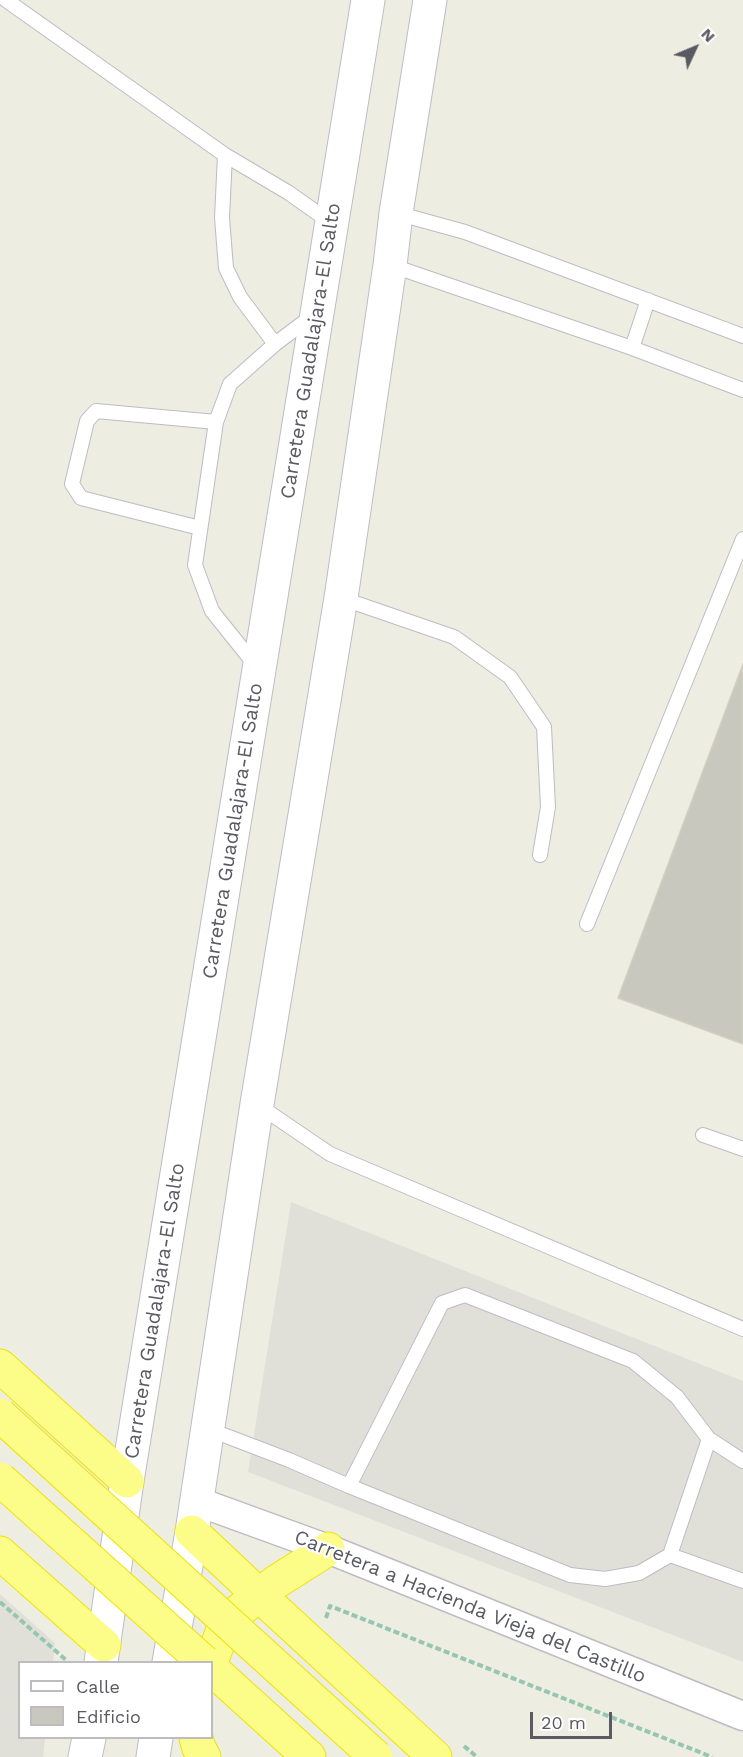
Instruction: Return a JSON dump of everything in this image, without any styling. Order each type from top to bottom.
[{"type":"highway","points":[[0,1366],[127,1481]]},
{"type":"highway","points":[[0,1415],[376,1757]]},
{"type":"highway","points":[[0,1479],[203,1661]]},
{"type":"highway","points":[[194,1516],[258,1594],[447,1749]]},
{"type":"highway","points":[[211,1661],[224,1627],[240,1610],[258,1594],[328,1549]]},
{"type":"highway","points":[[0,1553],[103,1654]]},
{"type":"highway","points":[[213,1670],[309,1757]]},
{"type":"highway","points":[[197,1739],[204,1757]]},
{"type":"main road","name":"Carretera Guadalajara-El Salto","points":[[103,1654],[127,1481],[368,0]]},
{"type":"main road","points":[[169,1661],[208,1429],[256,1104],[341,598],[396,213],[430,0]]},
{"type":"main road","points":[[85,1757],[89,1739]]},
{"type":"main road","points":[[153,1757],[156,1739]]},
{"type":"street","name":"Carretera a Hacienda Vieja del Castillo","points":[[194,1516],[328,1549],[743,1716]]},
{"type":"lane","points":[[6,0],[225,155],[289,193],[332,223]]},
{"type":"lane","points":[[225,155],[222,218],[225,268],[240,297],[275,344]]},
{"type":"lane","points":[[396,213],[465,232],[743,336]]},
{"type":"lane","points":[[390,265],[632,348],[743,390]]},
{"type":"lane","points":[[632,348],[648,300]]},
{"type":"lane","points":[[259,671],[212,611],[195,565],[216,422],[230,384],[275,344],[317,312]]},
{"type":"lane","points":[[200,528],[81,498],[72,484],[87,421],[96,411],[216,422]]},
{"type":"lane","points":[[587,924],[743,539]]},
{"type":"lane","points":[[341,598],[454,637],[510,677],[544,727],[548,807],[540,855]]},
{"type":"lane","points":[[256,1104],[330,1154],[743,1329]]},
{"type":"lane","points":[[703,1135],[743,1149]]},
{"type":"lane","points":[[349,1486],[442,1303],[465,1295],[633,1361],[676,1397],[709,1439],[743,1461]]},
{"type":"lane","points":[[208,1429],[570,1575],[605,1579],[639,1573],[670,1555],[709,1439]]},
{"type":"lane","points":[[670,1555],[743,1581]]},
{"type":"path","points":[[0,1602],[66,1661]]},
{"type":"path","points":[[324,1620],[330,1606],[712,1757]]},
{"type":"path","points":[[447,1749],[477,1757]]},
{"type":"shaded area","points":[[291,1202],[743,1381],[743,1662],[248,1472]]},
{"type":"shaded area","points":[[0,1594],[55,1643],[53,1661],[18,1661],[18,1739],[45,1739],[43,1757],[0,1757]]},
{"type":"building","points":[[743,664],[743,1044],[618,998]]}]
